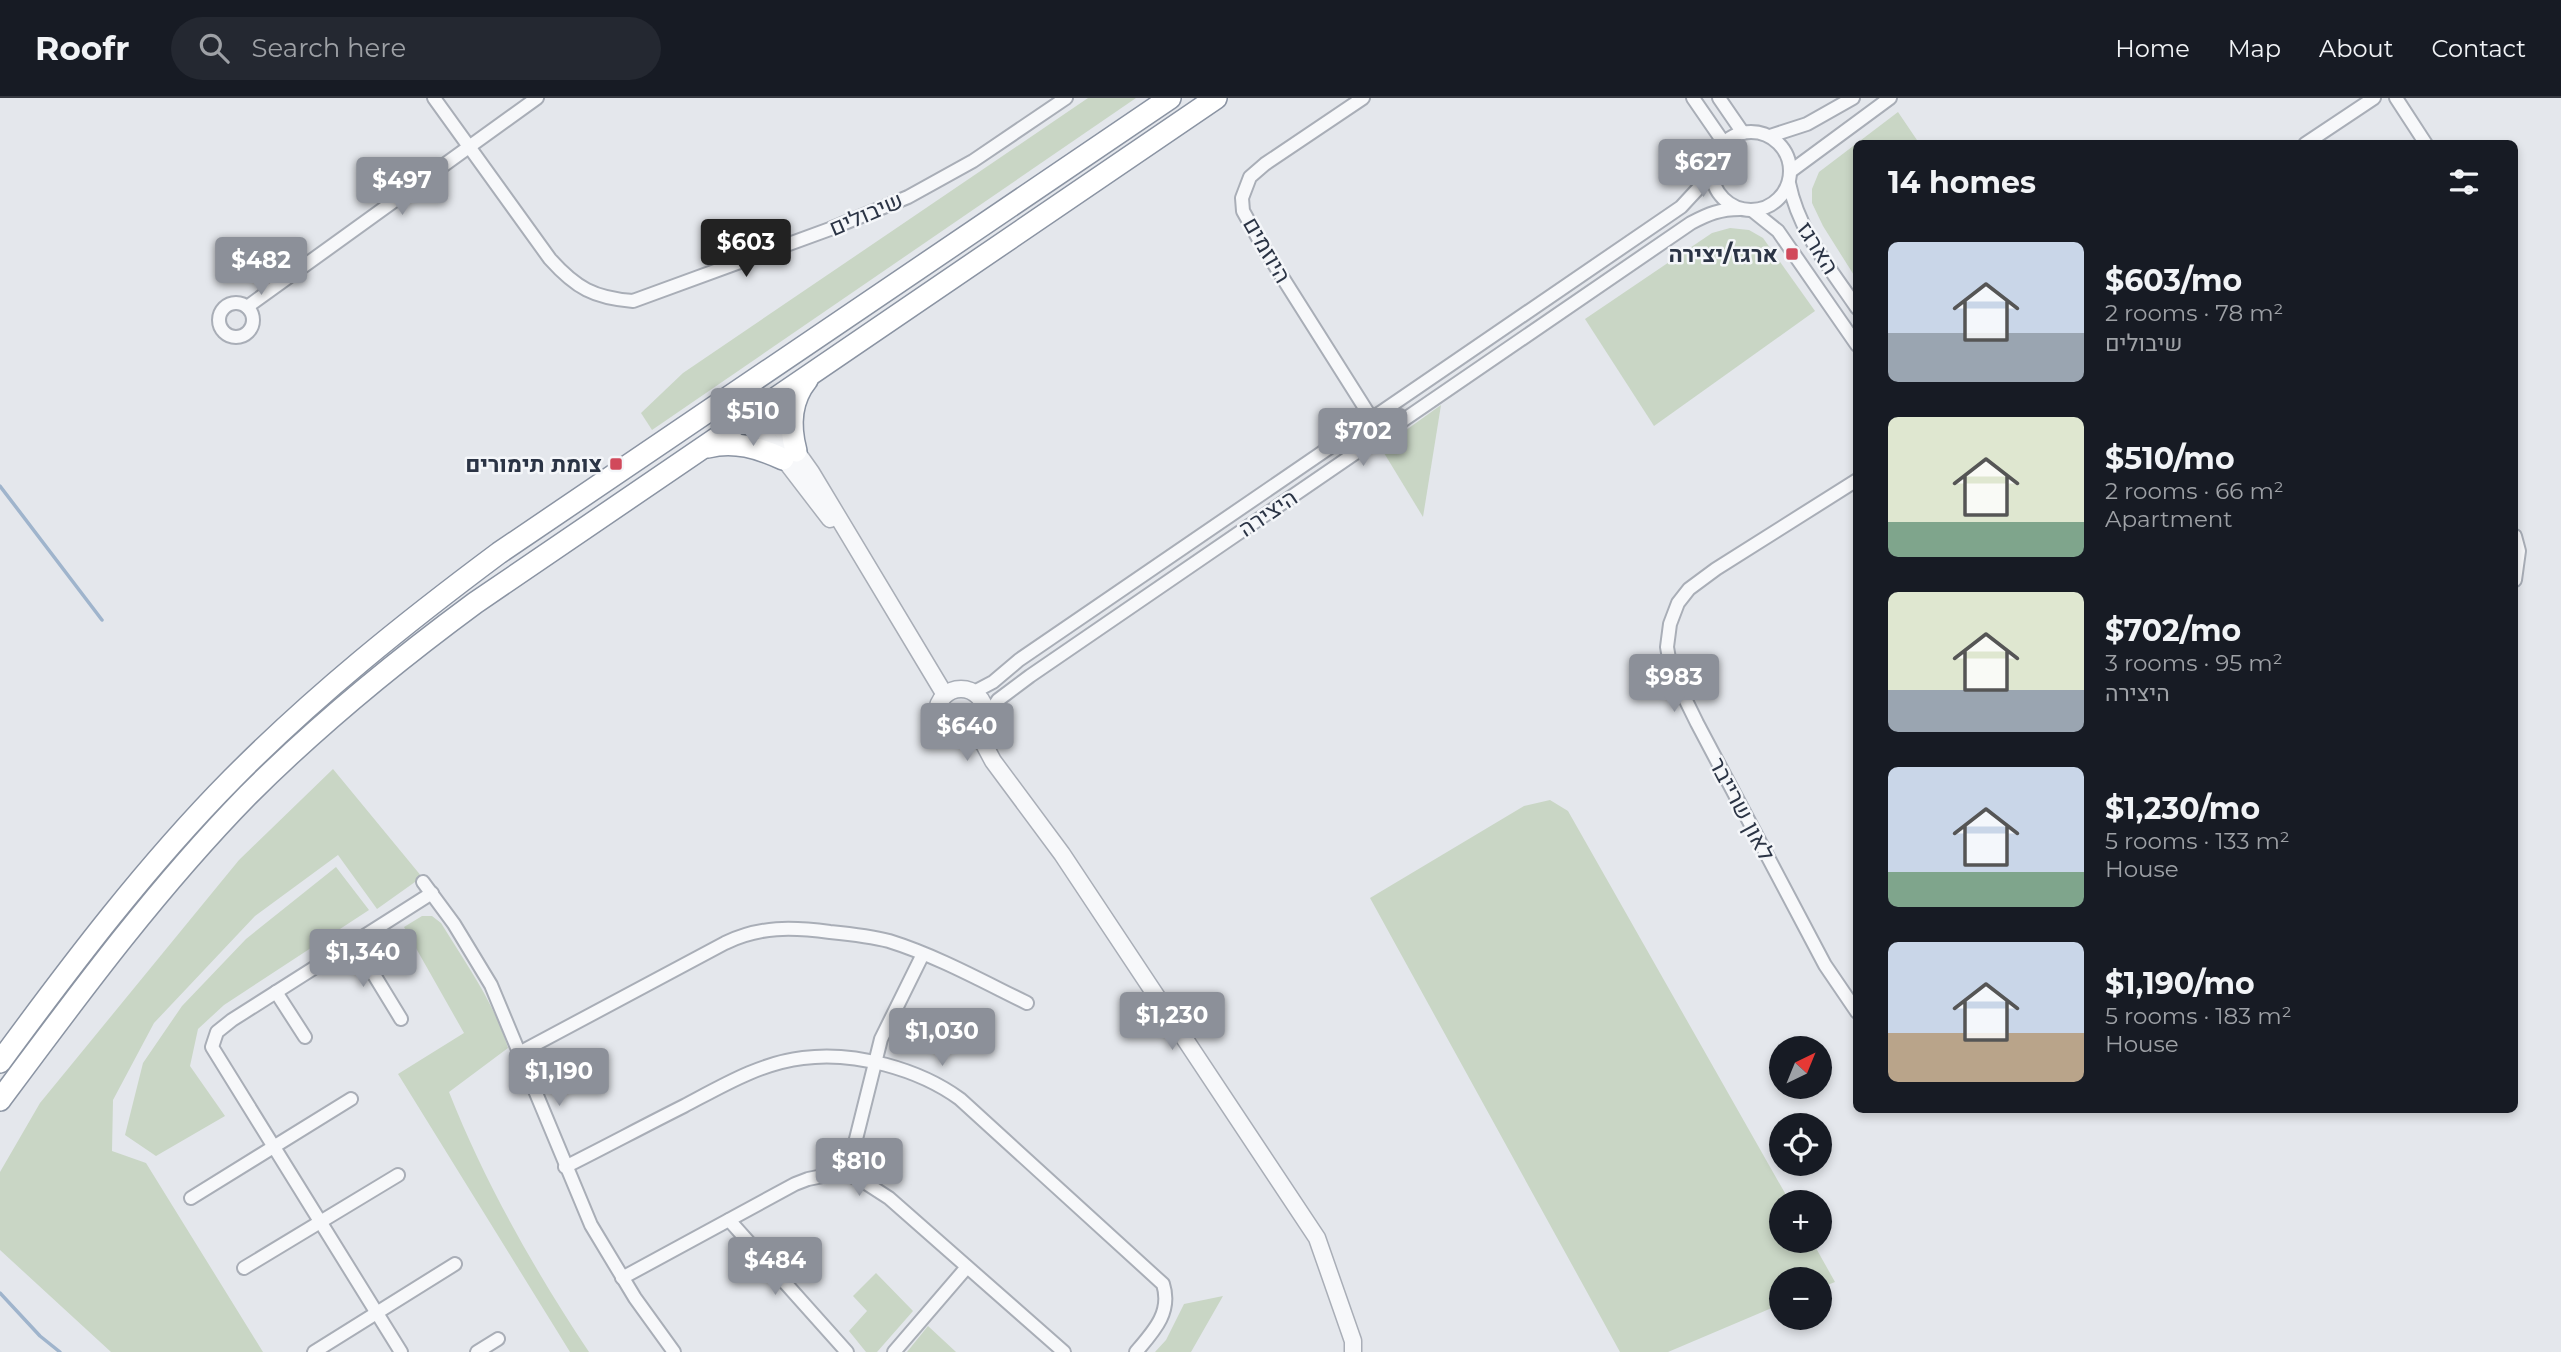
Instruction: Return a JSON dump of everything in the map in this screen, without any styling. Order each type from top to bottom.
[{"type":"highway","points":[[0,1062],[52,991],[165,852],[232,779],[339,678],[414,616],[499,553],[1170,98]]},
{"type":"highway","points":[[0,1100],[71,1005],[182,868],[248,796],[322,725],[396,663],[475,603],[1216,98]]},
{"type":"highway","points":[[703,449],[736,445],[790,455],[793,407],[799,391],[811,376]]},
{"type":"street","name":"שיבולים","points":[[434,98],[550,260],[566,277],[584,290],[606,299],[633,301],[818,234],[908,197],[974,161],[1066,98]]},
{"type":"street","points":[[247,307],[537,98]]},
{"type":"street","name":"היוזמים","points":[[1363,98],[1265,164],[1250,177],[1242,198],[1243,211],[1262,245],[1382,435]]},
{"type":"street","points":[[1693,98],[1724,143]]},
{"type":"street","points":[[1719,98],[1743,132]]},
{"type":"street","points":[[1770,136],[1807,124],[1853,98]]},
{"type":"street","points":[[1790,177],[1890,98]]},
{"type":"street","points":[[2311,140],[2374,98]]},
{"type":"street","points":[[2396,98],[2423,140]]},
{"type":"street","points":[[1743,132],[1770,136],[1786,152],[1790,177],[1784,194],[1776,203],[1753,211],[1740,209],[1720,196],[1712,174],[1713,162],[1724,143],[1743,132]]},
{"type":"street","name":"היצירה","points":[[974,692],[993,682],[1019,660],[1681,207],[1706,180],[1713,162]]},
{"type":"street","name":"הארגז","points":[[1790,177],[1798,217],[1807,235],[1853,302]]},
{"type":"street","name":"היצירה","points":[[975,730],[998,700],[1030,676],[1691,223],[1724,209],[1740,209]]},
{"type":"street","name":"הארגז","points":[[1753,211],[1778,231],[1853,339]]},
{"type":"street","points":[[742,389],[860,556],[945,695]]},
{"type":"street","name":"לאון שרייבר","points":[[1853,483],[1689,589],[1678,603],[1670,624],[1667,647],[1671,670],[1703,735],[1825,965],[1853,1006]]},
{"type":"street","points":[[975,730],[950,734],[940,723],[938,708],[945,695],[959,689],[974,692],[984,705],[975,730],[993,761],[1062,854],[1317,1238],[1353,1341],[1353,1352]]},
{"type":"street","points":[[423,882],[467,944],[491,985],[591,1225],[649,1321],[674,1352]]},
{"type":"street","points":[[401,1352],[212,1047],[217,1032],[223,1027],[432,893]]},
{"type":"street","points":[[519,1053],[725,943],[756,930],[794,928],[860,935],[886,941],[923,954],[1027,1003]]},
{"type":"street","points":[[354,942],[401,1019]]},
{"type":"street","points":[[846,1175],[881,1039],[923,954]]},
{"type":"street","points":[[276,992],[305,1037]]},
{"type":"street","points":[[565,1167],[759,1069],[802,1058],[824,1056],[904,1070],[927,1079],[960,1099],[1163,1283],[1168,1303],[1136,1352]]},
{"type":"street","points":[[191,1198],[351,1099]]},
{"type":"street","points":[[244,1268],[398,1175]]},
{"type":"street","points":[[622,1278],[794,1184],[828,1175],[846,1175],[865,1182],[889,1198],[1064,1352]]},
{"type":"street","points":[[729,1220],[847,1352]]},
{"type":"street","points":[[314,1352],[455,1264]]},
{"type":"street","points":[[894,1352],[967,1267]]},
{"type":"street","points":[[477,1352],[498,1339]]},
{"type":"green space","points":[[1088,98],[1136,98],[652,430],[641,413],[683,373]]},
{"type":"green space","points":[[1898,112],[1917,140],[1861,140]]},
{"type":"green space","points":[[1853,146],[1853,274],[1812,203],[1812,189],[1819,172]]},
{"type":"green space","points":[[1730,228],[1749,230],[1763,238],[1815,311],[1654,426],[1585,319],[1712,233]]},
{"type":"green space","points":[[1441,405],[1423,517],[1381,448]]},
{"type":"green space","points":[[333,769],[422,877],[377,909],[338,855],[255,916],[154,1023],[113,1100],[112,1151],[146,1163],[263,1352],[111,1352],[0,1250],[0,1172],[40,1103],[239,860]]},
{"type":"green space","points":[[1550,800],[1568,811],[1769,1165],[1769,1176],[1775,1176],[1783,1190],[1769,1190],[1769,1253],[1819,1253],[1827,1267],[1769,1267],[1769,1309],[1668,1352],[1620,1352],[1370,898],[1524,806]]},
{"type":"green space","points":[[336,867],[369,910],[224,1005],[198,1029],[190,1066],[225,1116],[156,1156],[125,1135],[143,1063],[182,1006],[246,939]]},
{"type":"green space","points":[[422,916],[432,916],[441,923],[487,999],[508,1048],[449,1092],[478,1160],[512,1226],[589,1352],[570,1352],[398,1074],[464,1033],[404,927]]},
{"type":"green space","points":[[876,1273],[913,1311],[877,1352],[866,1352],[849,1331],[867,1311],[853,1296]]},
{"type":"green space","points":[[1223,1296],[1191,1352],[1155,1352],[1166,1340],[1184,1304]]},
{"type":"green space","points":[[928,1326],[956,1352],[907,1352]]},
{"type":"waterway","points":[[0,486],[102,620]]},
{"type":"waterway","points":[[0,1293],[40,1336],[60,1352]]},
{"type":"place","name":"ארגז/יצירה","points":[[1792,254]]},
{"type":"place","name":"צומת תימורים","points":[[616,464]]}]
